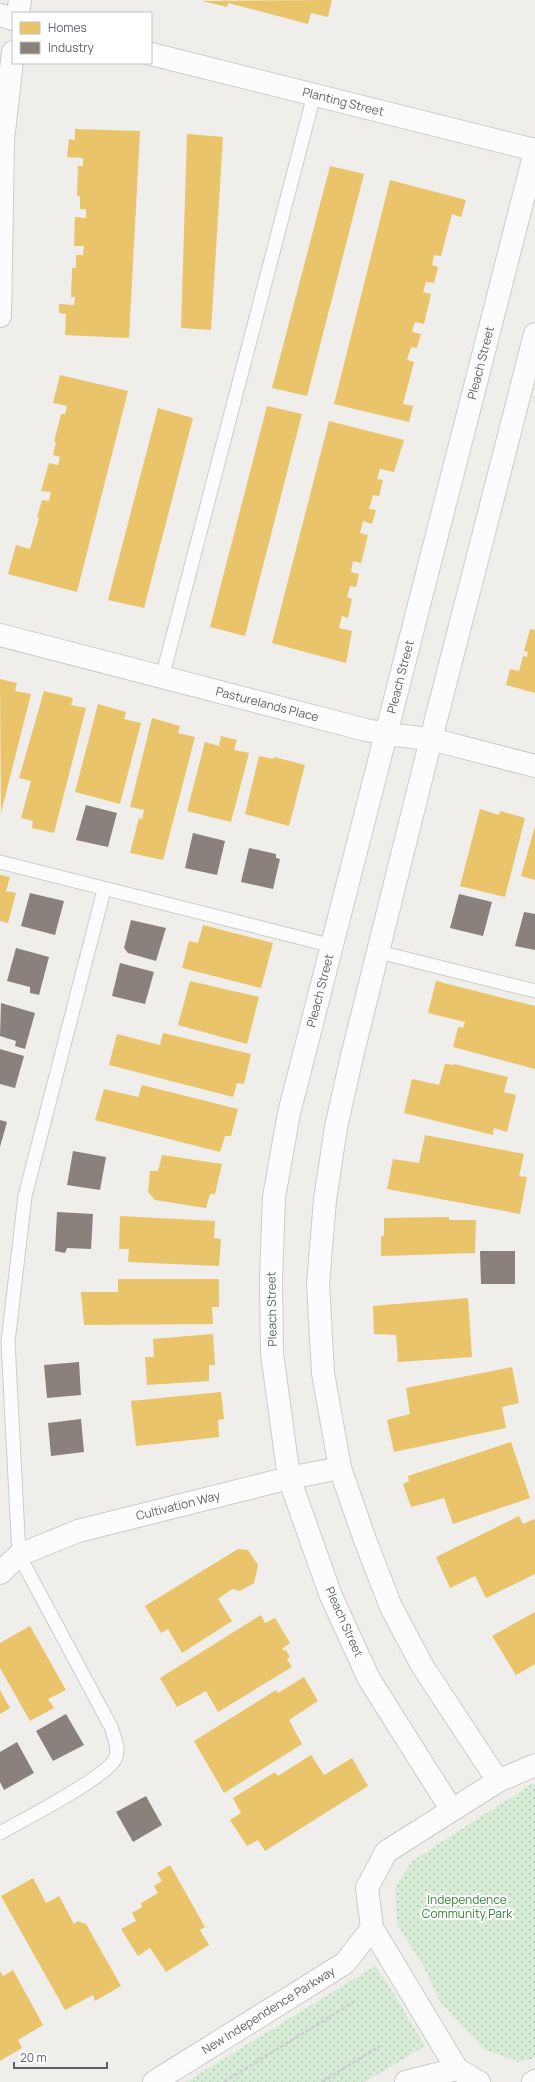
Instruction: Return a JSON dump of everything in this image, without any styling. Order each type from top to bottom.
[{"type":"street","points":[[18,12],[20,0]]},
{"type":"street","points":[[0,15],[12,18]]},
{"type":"street","name":"Planting Street","points":[[152,54],[535,151]]},
{"type":"street","points":[[0,316],[3,140],[12,61]]},
{"type":"street","name":"Pleach Street","points":[[451,1809],[369,1678],[331,1596],[289,1478],[272,1353],[271,1278],[274,1197],[289,1113],[333,946],[535,151]]},
{"type":"street","points":[[498,1782],[423,1667],[391,1607],[340,1468],[323,1372],[318,1284],[325,1200],[336,1127],[431,739],[535,334]]},
{"type":"street","name":"Pasturelands Place","points":[[0,635],[162,678],[386,734],[431,739],[535,766]]},
{"type":"street","name":"Cultivation Way","points":[[0,1572],[10,1554],[78,1532],[289,1478],[340,1468]]},
{"type":"street","points":[[479,2082],[457,2069],[372,1928],[367,1888],[386,1852],[451,1809],[498,1782],[535,1765]]},
{"type":"street","name":"New Independence Parkway","points":[[154,2082],[345,1964],[372,1928]]},
{"type":"street","points":[[406,2082],[457,2069]]},
{"type":"lane","points":[[162,678],[314,95]]},
{"type":"lane","points":[[0,862],[104,890],[333,946]]},
{"type":"lane","points":[[0,1833],[101,1775],[116,1758],[117,1744],[111,1727],[10,1554],[8,1342],[25,1196],[104,890]]},
{"type":"lane","points":[[379,952],[535,991]]},
{"type":"path","points":[[224,2082],[357,2000]]},
{"type":"path","points":[[322,2082],[380,2046]]},
{"type":"green space","name":"Independence Community Park","points":[[532,1784],[535,1784],[535,2058],[518,2062],[485,2050],[440,2002],[424,1967],[397,1924],[395,1888],[412,1861]]},
{"type":"green space","points":[[375,1966],[389,1986],[425,2046],[365,2082],[186,2082]]},
{"type":"building: Homes","points":[[332,0],[328,17],[311,13],[308,24],[228,3],[227,7],[202,1]]},
{"type":"building: Homes","points":[[75,129],[140,131],[129,338],[65,335],[66,314],[59,313],[59,304],[74,305],[75,297],[71,297],[72,268],[76,268],[76,255],[83,255],[84,246],[74,246],[75,217],[86,218],[86,209],[80,209],[80,196],[77,196],[78,166],[83,166],[83,158],[67,157],[69,139],[75,140]]},
{"type":"building: Homes","points":[[187,134],[223,137],[211,330],[181,328]]},
{"type":"building: Homes","points":[[330,166],[364,174],[307,396],[272,388]]},
{"type":"building: Homes","points":[[390,180],[466,200],[461,217],[452,214],[441,256],[434,255],[432,265],[438,267],[434,283],[426,282],[423,292],[431,294],[424,324],[415,322],[412,332],[421,334],[417,348],[411,347],[407,360],[414,362],[403,404],[413,406],[409,422],[334,404]]},
{"type":"building: Homes","points":[[60,375],[128,391],[77,592],[8,574],[16,545],[30,549],[39,518],[37,517],[42,500],[49,501],[51,492],[41,491],[49,463],[58,465],[60,457],[53,455],[56,442],[54,442],[61,414],[65,414],[67,406],[53,403]]},
{"type":"building: Homes","points":[[267,406],[302,414],[245,636],[210,627]]},
{"type":"building: Homes","points":[[158,408],[193,418],[144,608],[108,600]]},
{"type":"building: Homes","points":[[329,421],[404,440],[394,472],[380,469],[377,479],[383,480],[379,496],[373,495],[369,509],[376,510],[372,524],[363,521],[360,533],[368,535],[361,563],[353,561],[351,572],[359,574],[356,587],[350,586],[347,597],[352,599],[348,618],[342,616],[339,628],[352,631],[346,663],[272,643]]},
{"type":"building: Homes","points":[[530,629],[535,630],[535,693],[506,685],[510,669],[519,671],[523,656],[529,657],[527,655],[528,652],[524,651]]},
{"type":"building: Homes","points":[[0,679],[17,683],[15,691],[31,694],[1,813]]},
{"type":"building: Homes","points":[[44,691],[73,698],[71,705],[86,708],[54,833],[32,828],[33,821],[21,818],[31,781],[19,778]]},
{"type":"building: Homes","points":[[98,704],[126,712],[124,719],[141,723],[120,804],[75,792]]},
{"type":"building: Homes","points":[[152,718],[180,726],[178,733],[195,737],[163,860],[130,853],[139,818],[142,819],[144,810],[130,807]]},
{"type":"building: Homes","points":[[221,736],[237,740],[234,750],[249,753],[231,822],[187,811],[205,742],[219,746]]},
{"type":"building: Homes","points":[[259,756],[274,759],[274,757],[305,765],[289,826],[245,814]]},
{"type":"building: Homes","points":[[480,809],[499,815],[500,811],[525,818],[505,897],[460,886]]},
{"type":"building: Homes","points":[[535,826],[535,880],[521,876]]},
{"type":"building: Homes","points":[[0,875],[10,877],[6,891],[16,893],[8,923],[0,921]]},
{"type":"building: Homes","points":[[203,925],[273,943],[261,988],[182,968],[189,941],[198,943]]},
{"type":"building: Homes","points":[[190,981],[259,997],[247,1044],[178,1025]]},
{"type":"building: Homes","points":[[436,981],[535,1006],[535,1069],[453,1047],[458,1027],[463,1028],[465,1022],[428,1013]]},
{"type":"building: Homes","points":[[163,1033],[251,1054],[244,1084],[237,1083],[233,1097],[109,1065],[117,1034],[160,1045]]},
{"type":"building: Homes","points":[[445,1064],[454,1064],[508,1077],[504,1092],[516,1095],[507,1132],[494,1128],[493,1135],[404,1113],[412,1079],[439,1085]]},
{"type":"building: Homes","points":[[142,1085],[238,1109],[231,1136],[225,1136],[220,1152],[95,1120],[104,1089],[138,1097]]},
{"type":"building: Homes","points":[[425,1135],[524,1154],[519,1176],[527,1177],[520,1214],[387,1189],[393,1159],[419,1163]]},
{"type":"building: Homes","points":[[162,1155],[222,1164],[215,1194],[210,1194],[206,1208],[155,1200],[148,1192],[150,1171],[158,1171]]},
{"type":"building: Homes","points":[[120,1216],[215,1221],[214,1238],[221,1239],[219,1266],[128,1262],[129,1249],[119,1249]]},
{"type":"building: Homes","points":[[449,1217],[449,1220],[476,1220],[475,1253],[381,1256],[381,1236],[384,1236],[384,1218]]},
{"type":"building: Homes","points":[[118,1279],[219,1279],[219,1307],[212,1307],[213,1324],[84,1325],[81,1292],[118,1292]]},
{"type":"building: Homes","points":[[468,1298],[472,1357],[398,1362],[396,1335],[374,1334],[373,1306]]},
{"type":"building: Homes","points":[[213,1334],[215,1365],[209,1365],[209,1381],[147,1385],[145,1357],[154,1357],[153,1339]]},
{"type":"building: Homes","points":[[512,1367],[519,1403],[502,1407],[506,1428],[394,1452],[387,1420],[410,1414],[406,1388]]},
{"type":"building: Homes","points":[[221,1392],[224,1419],[218,1420],[219,1437],[136,1446],[131,1401]]},
{"type":"building: Homes","points":[[511,1442],[530,1498],[453,1524],[444,1498],[411,1507],[403,1484],[409,1481],[408,1476]]},
{"type":"building: Homes","points":[[519,1516],[523,1524],[534,1519],[535,1521],[535,1574],[486,1598],[475,1576],[450,1588],[436,1557]]},
{"type":"building: Homes","points":[[238,1549],[248,1550],[258,1565],[254,1583],[240,1591],[232,1589],[218,1599],[232,1621],[182,1653],[168,1629],[161,1633],[145,1606]]},
{"type":"building: Homes","points":[[535,1612],[535,1664],[516,1675],[492,1636]]},
{"type":"building: Homes","points":[[261,1615],[265,1623],[275,1618],[290,1643],[282,1649],[284,1651],[286,1650],[290,1657],[287,1659],[292,1667],[218,1712],[206,1691],[177,1707],[160,1678]]},
{"type":"building: Homes","points":[[30,1626],[66,1690],[48,1699],[54,1708],[30,1721],[0,1668],[0,1643]]},
{"type":"building: Homes","points":[[304,1677],[318,1701],[289,1720],[302,1744],[224,1793],[194,1741],[276,1690],[278,1693]]},
{"type":"building: Homes","points":[[0,1690],[10,1708],[0,1714]]},
{"type":"building: Homes","points":[[311,1755],[324,1775],[352,1758],[368,1786],[265,1851],[258,1840],[247,1846],[230,1820],[241,1813],[233,1798],[275,1772],[278,1776]]},
{"type":"building: Homes","points":[[170,1865],[205,1927],[200,1930],[209,1945],[166,1972],[150,1948],[138,1956],[121,1929],[136,1921],[132,1913],[142,1907],[141,1903],[158,1893],[154,1886],[162,1881],[157,1873]]},
{"type":"building: Homes","points":[[33,1878],[46,1903],[59,1896],[74,1924],[78,1921],[86,1924],[121,1986],[95,2001],[93,1995],[65,2010],[1,1896]]},
{"type":"building: Homes","points":[[13,1970],[43,2025],[18,2040],[22,2048],[0,2061],[0,1971],[3,1976]]},
{"type":"building: Industry","points":[[86,805],[117,813],[108,847],[76,840]]},
{"type":"building: Industry","points":[[193,833],[225,841],[217,875],[185,868]]},
{"type":"building: Industry","points":[[249,848],[276,854],[276,858],[280,859],[273,889],[241,882]]},
{"type":"building: Industry","points":[[30,893],[64,901],[55,935],[21,926]]},
{"type":"building: Industry","points":[[459,894],[492,902],[483,936],[450,928]]},
{"type":"building: Industry","points":[[524,912],[535,914],[535,950],[515,946]]},
{"type":"building: Industry","points":[[131,920],[166,928],[156,961],[128,953],[124,948]]},
{"type":"building: Industry","points":[[16,948],[49,957],[39,995],[30,993],[30,987],[7,981]]},
{"type":"building: Industry","points":[[120,963],[154,972],[145,1004],[112,996]]},
{"type":"building: Industry","points":[[1,1003],[35,1013],[25,1049],[15,1046],[16,1041],[0,1036]]},
{"type":"building: Industry","points":[[0,1049],[24,1056],[15,1088],[0,1084]]},
{"type":"building: Industry","points":[[0,1120],[7,1122],[0,1147]]},
{"type":"building: Industry","points":[[73,1151],[106,1157],[100,1190],[67,1185]]},
{"type":"building: Industry","points":[[57,1212],[93,1214],[91,1249],[67,1248],[65,1253],[55,1251]]},
{"type":"building: Industry","points":[[480,1251],[515,1251],[515,1284],[481,1284]]},
{"type":"building: Industry","points":[[79,1362],[81,1395],[47,1398],[44,1365]]},
{"type":"building: Industry","points":[[81,1419],[84,1452],[51,1456],[48,1423]]},
{"type":"building: Industry","points":[[66,1714],[84,1745],[53,1761],[36,1731]]},
{"type":"building: Industry","points":[[17,1742],[34,1773],[4,1790],[0,1782],[0,1752]]},
{"type":"building: Industry","points":[[146,1796],[162,1825],[133,1842],[116,1812]]}]
